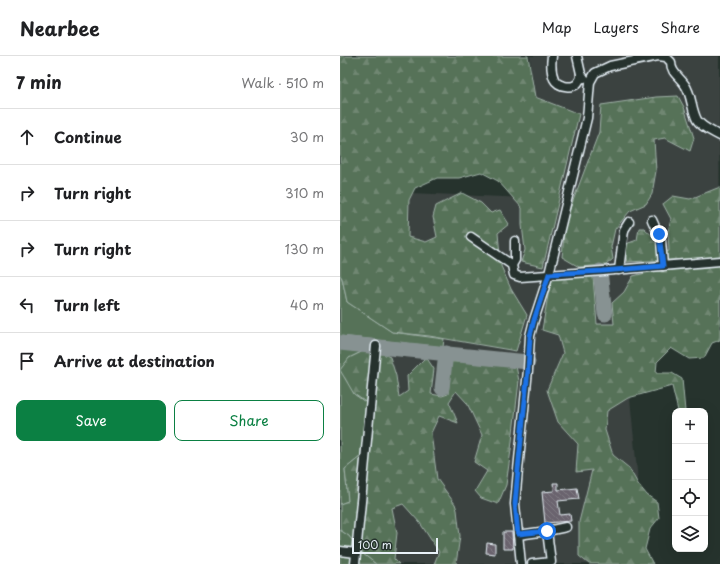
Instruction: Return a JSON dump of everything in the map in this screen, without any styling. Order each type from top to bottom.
[{"type":"street","points":[[552,56],[552,71],[555,80],[558,83],[565,86],[576,84],[579,81],[581,74]]},
{"type":"street","points":[[577,56],[581,74],[590,85]]},
{"type":"street","points":[[521,564],[515,504],[530,336],[549,274],[587,118],[590,85],[595,73],[610,66],[658,56],[671,59],[671,66],[674,74],[685,85],[697,120],[720,136]]},
{"type":"street","points":[[652,220],[661,240],[663,266]]},
{"type":"street","points":[[619,270],[624,230],[628,222]]},
{"type":"street","points":[[471,236],[512,265]]},
{"type":"street","points":[[515,241],[515,260],[512,265],[514,275],[520,277],[720,261]]},
{"type":"street","points":[[355,564],[376,346]]},
{"type":"street","points":[[518,534],[547,531],[566,526]]},
{"type":"street","points":[[532,564],[551,563],[547,531]]},
{"type":"street","points":[[340,551],[356,553]]},
{"type":"shaded area","points":[[530,56],[719,56],[720,308],[624,336],[646,564],[340,564],[340,190],[527,198],[534,120]]},
{"type":"green space","points":[[340,56],[528,56],[535,97],[579,114],[543,267],[521,262],[525,250],[522,225],[522,208],[498,181],[481,172],[459,178],[437,178],[415,188],[409,200],[408,237],[426,242],[437,237],[433,217],[436,206],[462,193],[481,203],[491,213],[500,210],[509,224],[498,233],[501,266],[511,289],[527,315],[516,351],[429,336],[392,332],[347,302],[340,275]]},
{"type":"green space","points":[[678,96],[684,107],[694,138],[690,151],[665,138],[654,140],[656,171],[652,194],[646,204],[630,211],[615,229],[611,247],[613,259],[606,265],[579,267],[562,257],[565,222],[599,132],[601,105],[656,97]]},
{"type":"green space","points":[[720,187],[720,257],[627,262],[623,245],[637,240],[639,228],[644,228],[657,240],[659,253],[669,251],[668,232],[671,219],[663,204],[673,196],[690,199]]},
{"type":"green space","points":[[720,265],[720,340],[712,343],[704,358],[689,359],[671,348],[657,362],[656,373],[672,373],[682,379],[685,408],[677,408],[672,386],[628,398],[607,411],[605,430],[613,455],[629,468],[638,484],[647,495],[657,502],[659,518],[650,529],[645,549],[653,564],[589,564],[579,556],[579,522],[592,470],[576,472],[578,444],[558,422],[547,390],[563,353],[558,335],[542,330],[551,278],[593,277],[597,324],[614,324],[612,303],[624,292],[633,276],[650,272]]},
{"type":"green space","points":[[340,275],[347,302],[392,332],[444,339],[443,347],[340,336]]},
{"type":"green space","points":[[370,348],[390,357],[396,376],[399,397],[408,391],[407,376],[426,357],[434,369],[431,394],[442,396],[448,394],[449,384],[447,372],[450,361],[459,362],[462,359],[502,361],[516,366],[519,381],[511,450],[506,485],[498,504],[481,498],[475,491],[487,471],[474,462],[482,435],[467,403],[456,391],[449,402],[458,423],[439,416],[431,433],[437,479],[455,504],[457,510],[460,536],[456,564],[434,564],[439,552],[420,523],[403,504],[392,508],[397,533],[394,559],[399,564],[376,564],[362,553],[349,536],[340,530],[340,504],[348,501],[345,469],[371,448],[374,408],[354,394],[340,370],[349,358]]},
{"type":"green space","points":[[340,349],[361,352],[349,358],[354,394],[374,408],[371,448],[345,469],[348,501],[340,504]]},
{"type":"green space","points":[[340,530],[349,536],[362,553],[376,564],[340,564]]},
{"type":"building","points":[[553,483],[558,483],[558,490],[577,488],[579,499],[558,501],[560,515],[570,514],[571,521],[545,523],[542,492],[554,491]]},
{"type":"building","points":[[503,532],[512,532],[513,549],[503,549]]},
{"type":"building","points":[[487,543],[495,544],[495,554],[486,553]]},
{"type":"taxiway","points":[[600,271],[605,314]]},
{"type":"taxiway","points":[[340,343],[528,362]]},
{"type":"taxiway","points":[[442,388],[446,353]]},
{"type":"route","points":[[547,531],[518,534],[515,504],[530,336],[549,274],[663,266],[661,240],[659,234]]}]
